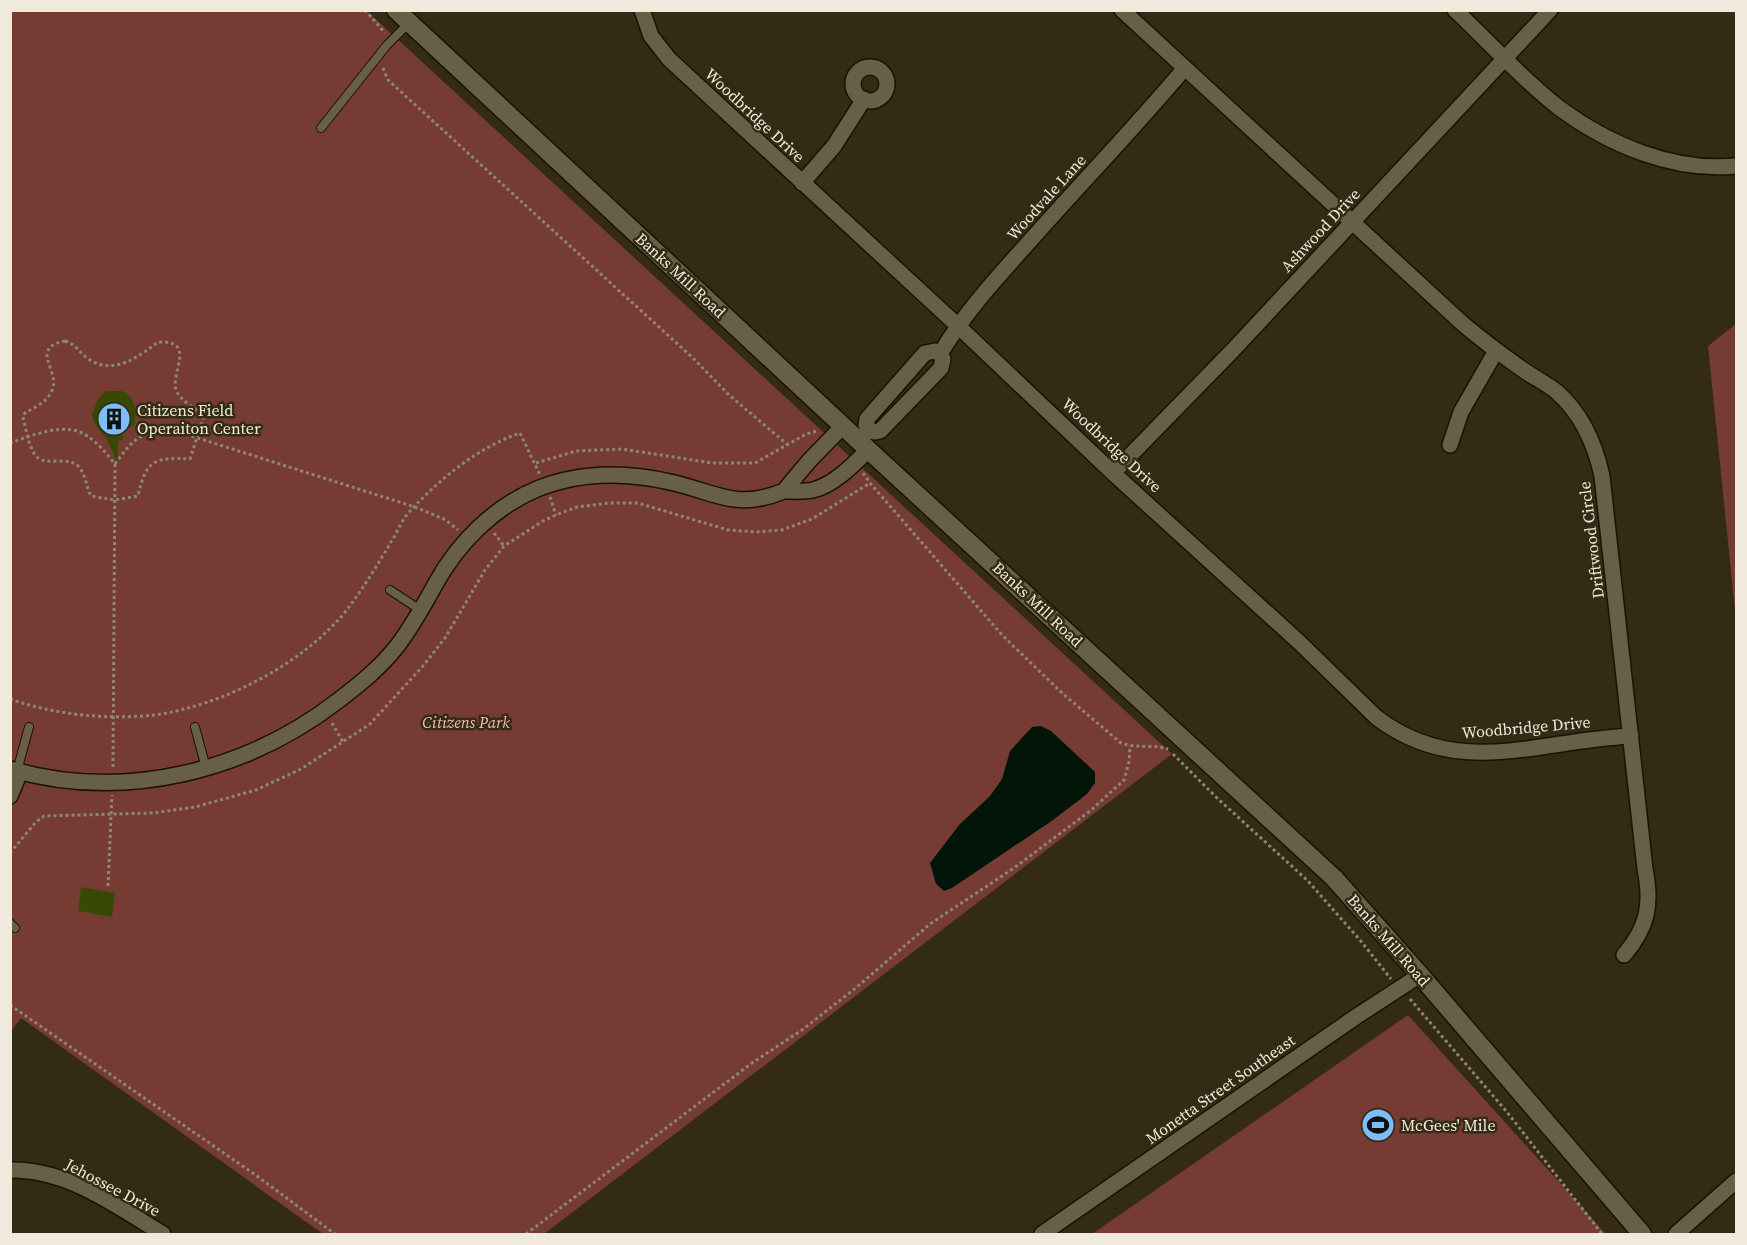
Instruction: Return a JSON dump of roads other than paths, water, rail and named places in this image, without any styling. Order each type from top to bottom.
[{"type":"street","name":"Woodbridge Drive","points":[[642,10],[651,36],[669,59],[1300,643],[1376,717],[1403,736],[1434,748],[1473,753],[1631,736]]},
{"type":"street","points":[[1122,10],[1351,222]]},
{"type":"street","points":[[1455,10],[1558,107],[1599,133],[1630,148],[1668,161],[1687,165],[1737,166]]},
{"type":"street","name":"Ashwood Drive","points":[[1113,472],[1225,359],[1550,10]]},
{"type":"street","name":"Banks Mill Road","points":[[403,17],[838,431],[866,440],[1334,878],[1642,1234]]},
{"type":"street","name":"Woodvale Lane","points":[[866,440],[880,431],[941,368],[943,359],[940,354],[957,325],[1184,69]]},
{"type":"street","points":[[802,183],[834,146],[864,99]]},
{"type":"street","name":"Driftwood Circle","points":[[1351,222],[1463,324],[1496,351],[1556,391],[1578,416],[1593,444],[1602,476],[1649,900],[1644,924],[1624,955]]},
{"type":"street","points":[[1450,445],[1461,412],[1496,351]]},
{"type":"street","points":[[784,491],[838,431]]},
{"type":"street","points":[[10,796],[16,771],[69,782],[113,783],[165,778],[231,760],[280,740],[325,712],[366,679],[404,637],[422,611],[436,582],[468,539],[501,509],[516,499],[545,486],[585,476],[615,475],[671,482],[729,499],[756,500],[784,491],[818,488],[856,463],[866,440]]},
{"type":"street","name":"Monetta Street Southeast","points":[[1042,1234],[1420,975]]},
{"type":"street","name":"Jehossee Drive","points":[[10,1170],[36,1171],[66,1179],[163,1234]]},
{"type":"street","points":[[1676,1234],[1737,1181]]},
{"type":"lane","points":[[321,129],[387,45],[403,17]]},
{"type":"lane","points":[[390,590],[422,611]]},
{"type":"lane","points":[[16,771],[29,727]]},
{"type":"lane","points":[[195,727],[206,768]]},
{"type":"place","name":"Citizens Field Operaiton Center","points":[[114,419]]},
{"type":"place","name":"McGees' Mile","points":[[1378,1125]]},
{"type":"park label","name":"Citizens Park","points":[[466,722]]}]
